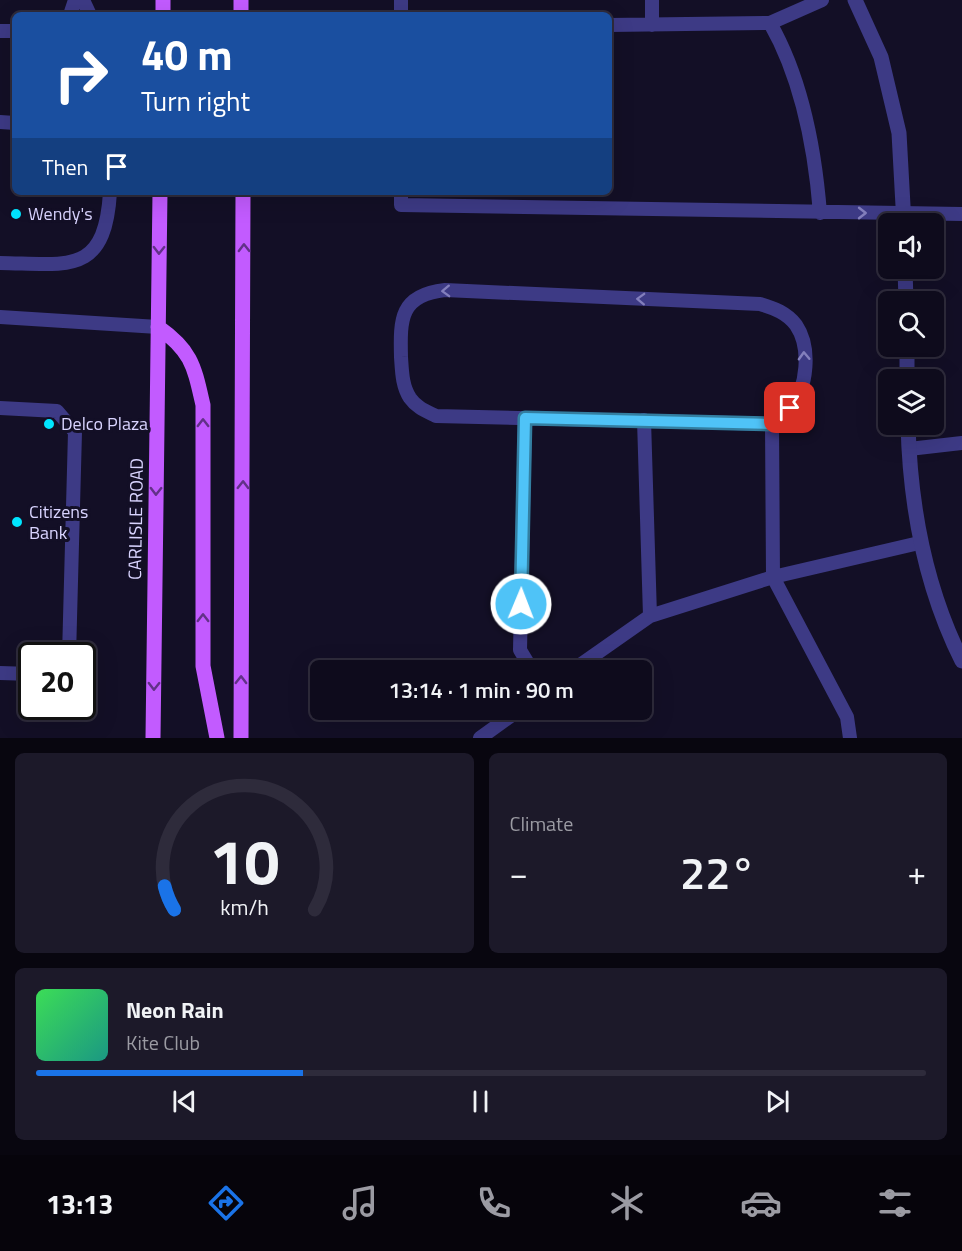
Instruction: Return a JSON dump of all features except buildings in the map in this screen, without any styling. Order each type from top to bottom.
[{"type":"main road","name":"CARLISLE ROAD","points":[[153,738],[160,195]]},
{"type":"main road","points":[[241,738],[243,195]]},
{"type":"main road","points":[[158,327],[181,344],[196,372],[203,405],[203,666],[217,738]]},
{"type":"street","points":[[855,0],[881,57],[899,133],[904,213]]},
{"type":"street","points":[[908,435],[919,543],[950,637],[962,661]]},
{"type":"lane","points":[[652,0],[652,25]]},
{"type":"lane","points":[[612,25],[770,23],[822,0]]},
{"type":"lane","points":[[770,23],[785,50],[817,169],[820,213]]},
{"type":"lane","points":[[0,262],[66,264],[86,257],[98,244],[108,223],[110,195]]},
{"type":"lane","points":[[401,195],[401,206],[820,213],[878,217]]},
{"type":"lane","points":[[944,216],[962,214]]},
{"type":"lane","points":[[444,290],[760,304],[780,311],[795,323],[804,339],[805,371],[800,392],[790,408],[772,424],[436,416],[419,408],[409,397],[402,376],[400,322],[409,304],[425,292],[444,290]]},
{"type":"lane","points":[[0,317],[158,327]]},
{"type":"lane","points":[[0,408],[57,411],[75,432],[69,642]]},
{"type":"lane","points":[[525,418],[520,650],[526,660]]},
{"type":"lane","points":[[644,420],[650,616]]},
{"type":"lane","points":[[772,424],[773,577],[847,717],[850,738]]},
{"type":"lane","points":[[909,449],[962,443]]},
{"type":"lane","points":[[587,660],[650,616],[773,577],[919,543]]},
{"type":"lane","points":[[0,673],[18,674]]},
{"type":"lane","points":[[480,738],[505,720]]},
{"type":"place","name":"Wendy's","points":[[16,214]]},
{"type":"place","name":"Delco Plaza","points":[[49,424]]},
{"type":"place","name":"Citizens Bank","points":[[17,522]]},
{"type":"route","points":[[521,604],[525,418],[772,424],[790,408]]}]
